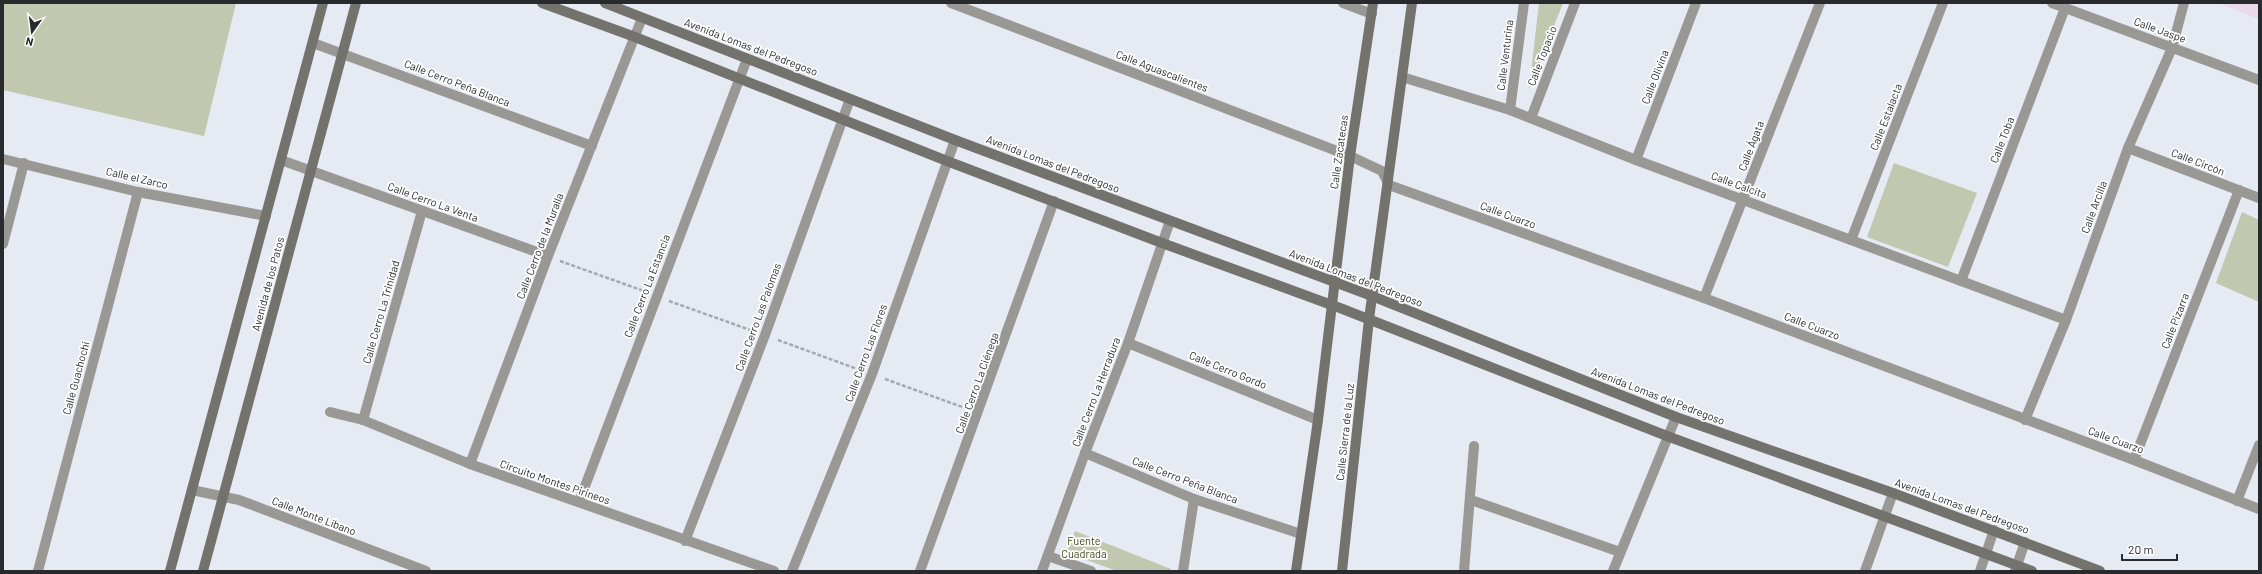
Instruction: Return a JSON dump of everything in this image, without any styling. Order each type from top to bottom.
[{"type":"street","name":"Avenida de los Patos","points":[[170,571],[323,3]]},
{"type":"street","name":"Avenida de los Patos","points":[[203,571],[356,3]]},
{"type":"street","points":[[542,3],[635,37],[947,161],[1162,243],[1336,306],[1667,436],[1986,554],[2016,568],[2032,571]]},
{"type":"street","name":"Avenida Lomas del Pedregoso","points":[[605,3],[955,140],[1346,288],[1372,296],[1676,417],[1893,493],[2100,571]]},
{"type":"street","name":"Calle Aguascalientes","points":[[951,3],[1350,156],[1382,171],[1389,186]]},
{"type":"street","points":[[1343,3],[1372,14]]},
{"type":"street","name":"Calle Zacatecas","points":[[1336,306],[1334,283],[1350,156],[1373,3]]},
{"type":"street","points":[[1372,296],[1389,186],[1412,3]]},
{"type":"street","name":"Calle Venturina","points":[[1510,110],[1524,3]]},
{"type":"street","name":"Calle Topacio","points":[[1531,118],[1575,3]]},
{"type":"street","name":"Calle Olivina","points":[[1636,160],[1696,3]]},
{"type":"street","name":"Calle Ágata","points":[[1704,298],[1820,3]]},
{"type":"street","name":"Calle Estalacta","points":[[1851,240],[1943,3]]},
{"type":"street","name":"Calle Jaspe","points":[[2052,3],[2259,80]]},
{"type":"street","name":"Calle Arcilla","points":[[2025,420],[2066,320],[2128,148],[2172,48],[2184,3]]},
{"type":"street","name":"Calle Toba","points":[[1961,281],[2065,8]]},
{"type":"street","name":"Calle Cerro de la Muralla","points":[[470,464],[548,256],[642,18]]},
{"type":"street","name":"Calle Cerro Peña Blanca","points":[[313,43],[592,146]]},
{"type":"street","name":"Calle Cerro La Estancia","points":[[579,502],[747,59]]},
{"type":"street","name":"Calle Calcita","points":[[1402,77],[1510,110],[1636,160],[2066,320]]},
{"type":"street","name":"Calle Cerro Las Palomas","points":[[685,541],[765,335],[850,99]]},
{"type":"street","name":"Calle Cerro Las Flores","points":[[792,571],[872,374],[955,140]]},
{"type":"street","name":"Calle Circón","points":[[2128,148],[2259,198]]},
{"type":"street","name":"Calle el Zarco","points":[[3,159],[138,192],[266,216]]},
{"type":"street","name":"Calle Cerro La Venta","points":[[281,160],[548,256]]},
{"type":"street","points":[[3,244],[24,163]]},
{"type":"street","name":"Calle Cuarzo","points":[[1389,186],[1704,298],[2134,460],[2259,509]]},
{"type":"street","name":"Calle Pizarra","points":[[2134,460],[2239,190]]},
{"type":"street","name":"Calle Guachochi","points":[[38,571],[138,192]]},
{"type":"street","name":"Calle Cerro La Ciénega","points":[[920,571],[1054,201]]},
{"type":"street","name":"Calle Cerro La Trinidad","points":[[363,420],[422,211]]},
{"type":"street","name":"Calle Cerro La Herradura","points":[[1042,571],[1085,453],[1128,343],[1170,221]]},
{"type":"street","name":"Calle Sierra de la Luz","points":[[1342,571],[1372,296]]},
{"type":"street","points":[[1296,571],[1336,306]]},
{"type":"street","name":"Calle Cerro Gordo","points":[[1128,343],[1318,420]]},
{"type":"street","name":"Circuito Montes Pirineos","points":[[330,412],[363,420],[470,464],[685,541],[774,571]]},
{"type":"street","points":[[1613,571],[1676,417]]},
{"type":"street","points":[[2237,501],[2259,445]]},
{"type":"street","points":[[1464,571],[1471,500],[1474,446]]},
{"type":"street","name":"Calle Cerro Peña Blanca","points":[[1085,453],[1194,499],[1301,534]]},
{"type":"street","name":"Calle Monte Líbano","points":[[192,490],[238,500],[426,571]]},
{"type":"street","points":[[1865,571],[1893,493]]},
{"type":"street","points":[[1183,571],[1194,499]]},
{"type":"street","points":[[1471,500],[1620,552]]},
{"type":"street","points":[[1980,571],[1994,530]]},
{"type":"street","points":[[2016,568],[2025,542]]},
{"type":"street","points":[[1048,556],[1091,571]]},
{"type":"shaded area","points":[[2217,3],[2259,3],[2259,19]]},
{"type":"green space","points":[[3,3],[236,3],[204,136],[3,90]]},
{"type":"green space","points":[[1539,3],[1563,3],[1529,89]]},
{"type":"green space","points":[[1894,163],[1977,193],[1948,267],[1867,237]]},
{"type":"green space","points":[[2242,212],[2259,220],[2259,302],[2216,283]]},
{"type":"green space","name":"Fuente Cuadrada","points":[[1075,531],[1171,569],[1170,571],[1117,571],[1067,553]]}]
